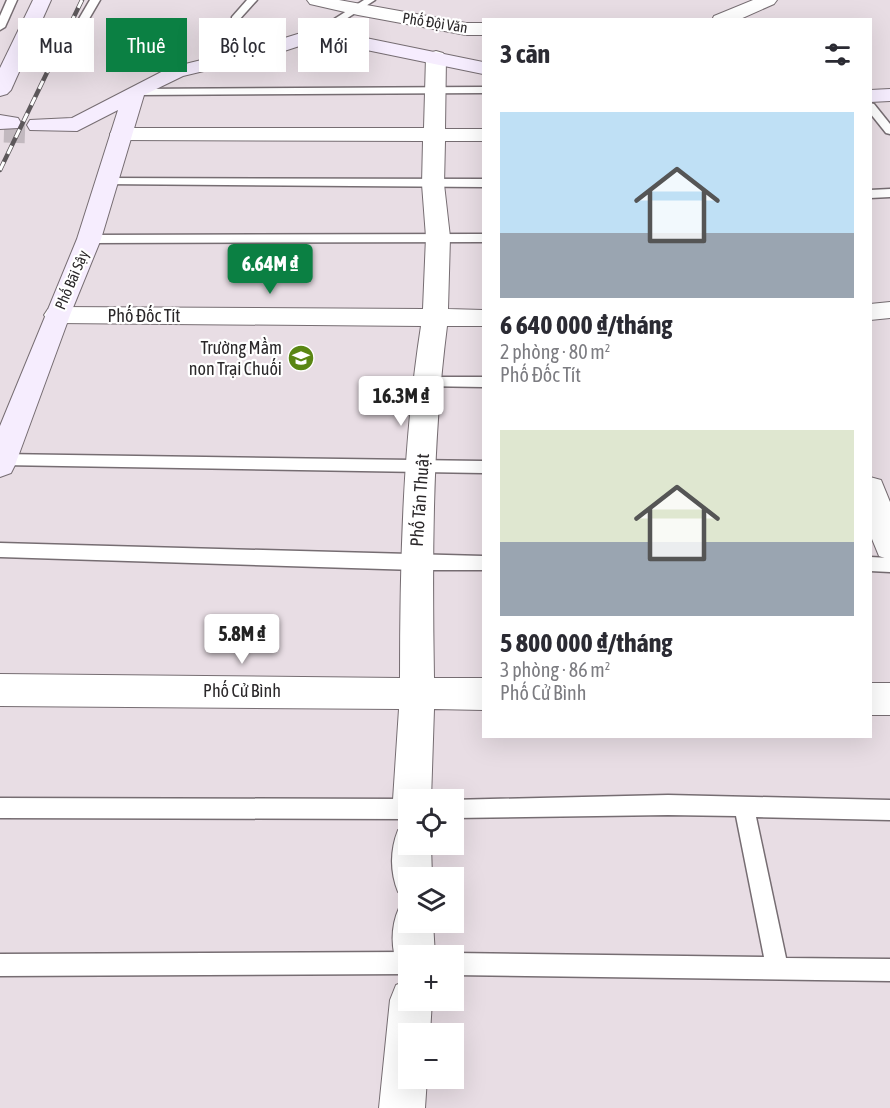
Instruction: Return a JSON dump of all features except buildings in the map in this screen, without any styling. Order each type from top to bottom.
[{"type":"street","points":[[2,73],[42,0]]},
{"type":"street","name":"Phố Đội Văn","points":[[316,0],[364,5],[466,29],[482,29]]},
{"type":"street","points":[[726,18],[768,0]]},
{"type":"street","points":[[298,40],[268,50],[176,72],[134,92],[77,124],[36,129],[121,135],[482,135]]},
{"type":"street","points":[[369,44],[482,68]]},
{"type":"street","name":"Phố Tán Thuật","points":[[413,789],[417,693],[416,563],[426,382],[435,318],[438,237],[434,184],[436,57]]},
{"type":"street","name":"Phố Bãi Sậy","points":[[1,462],[57,315],[89,239],[134,92]]},
{"type":"street","points":[[872,96],[890,95]]},
{"type":"street","points":[[872,312],[890,310]]},
{"type":"street","name":"Phố Đốc Tít","points":[[57,315],[482,318]]},
{"type":"street","points":[[872,494],[890,547]]},
{"type":"street","name":"Phố Cử Bình","points":[[0,690],[482,694]]},
{"type":"street","points":[[872,699],[890,699]]},
{"type":"street","points":[[402,1108],[404,1089]]},
{"type":"lane","points":[[0,27],[12,0]]},
{"type":"lane","points":[[84,18],[95,0]]},
{"type":"lane","points":[[236,18],[252,0]]},
{"type":"lane","points":[[343,18],[364,5]]},
{"type":"lane","points":[[134,92],[482,90]]},
{"type":"lane","points":[[872,109],[890,132]]},
{"type":"lane","points":[[106,182],[482,183]]},
{"type":"lane","points":[[872,194],[890,193]]},
{"type":"lane","points":[[89,239],[482,238]]},
{"type":"lane","points":[[426,382],[482,382]]},
{"type":"lane","points":[[1,462],[482,467]]},
{"type":"lane","points":[[0,550],[482,563]]},
{"type":"lane","points":[[872,564],[890,565]]},
{"type":"lane","points":[[464,808],[668,805],[890,810]]},
{"type":"lane","points":[[744,807],[777,969]]},
{"type":"lane","points":[[0,808],[398,809]]},
{"type":"lane","points":[[0,965],[398,963]]},
{"type":"lane","points":[[464,964],[890,970]]},
{"type":"tunnel","points":[[4,132],[34,133]]},
{"type":"railway","points":[[0,170],[82,0]]},
{"type":"place","name":"Trường Mầm non Trại Chuối","points":[[301,358]]}]
